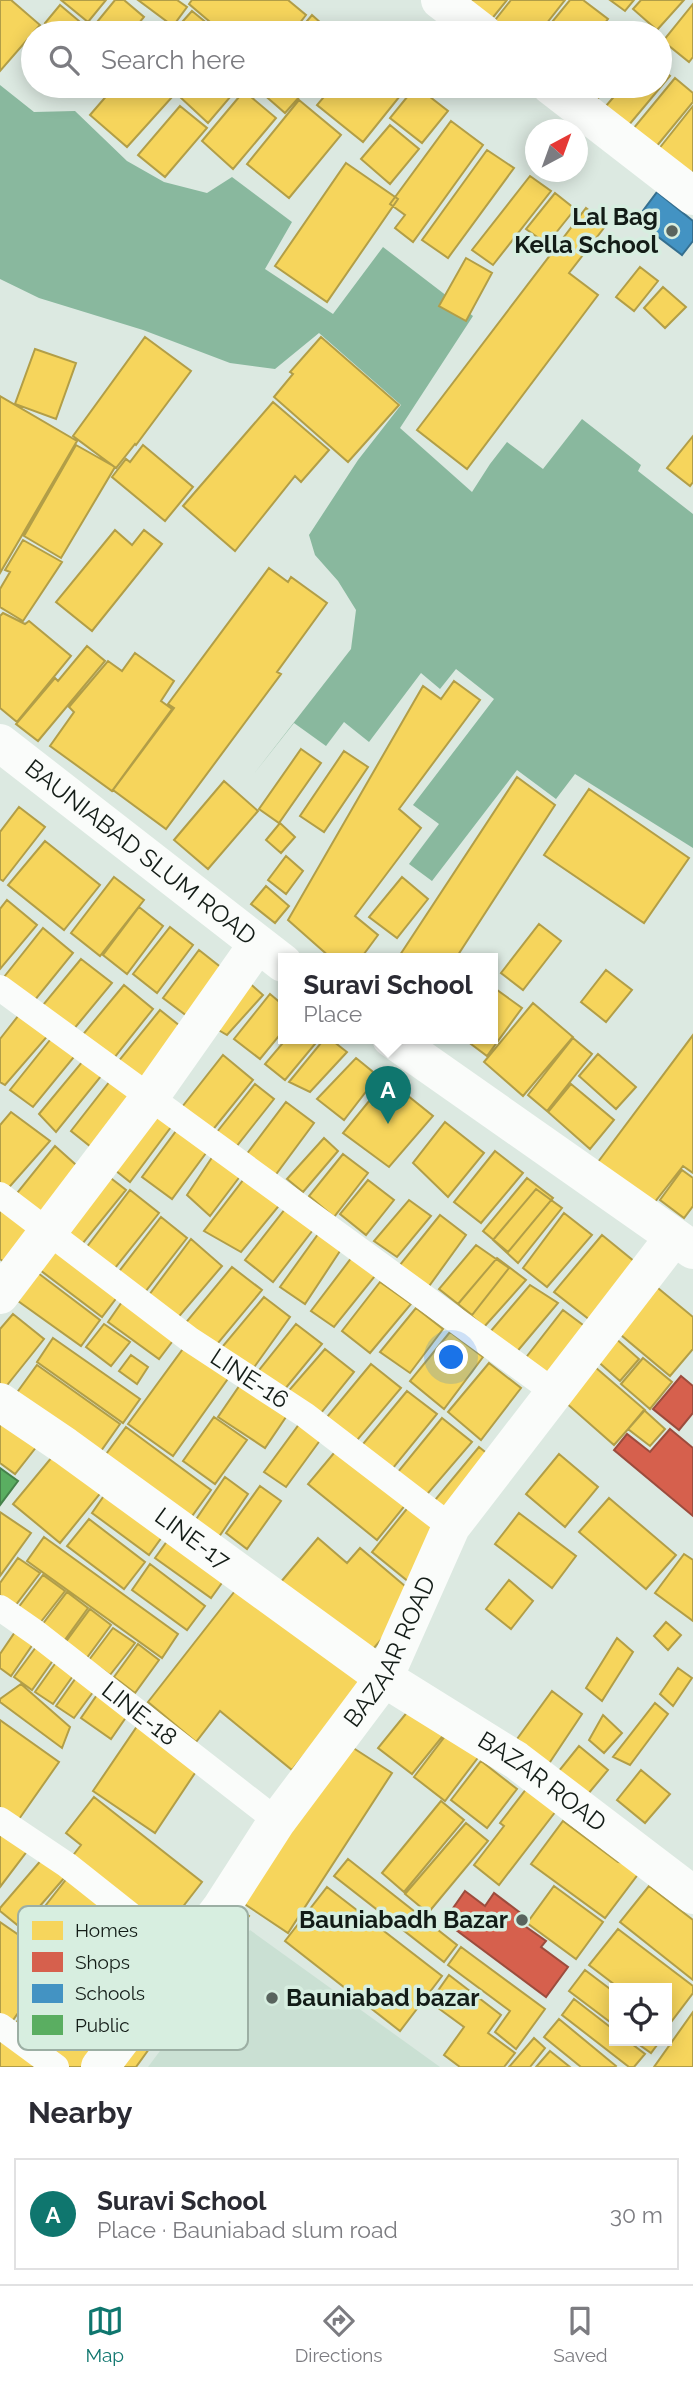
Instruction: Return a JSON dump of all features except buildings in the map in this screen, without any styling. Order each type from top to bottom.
[{"type":"street","points":[[440,0],[467,21]]},
{"type":"street","points":[[566,98],[693,197]]},
{"type":"street","name":"BAUNIABAD SLUM ROAD","points":[[0,743],[270,954]]},
{"type":"street","points":[[0,1296],[150,1097],[270,954]]},
{"type":"street","points":[[400,1044],[684,1243]]},
{"type":"street","name":"BAZAAR ROAD","points":[[221,1906],[277,1821],[384,1678],[451,1527],[554,1392],[684,1243]]},
{"type":"street","name":"LINE-17","points":[[0,1402],[76,1454],[384,1678]]},
{"type":"street","name":"BAZAR ROAD","points":[[384,1678],[516,1760],[693,1895]]},
{"type":"street","name":"BAZAAR ROAD","points":[[100,2067],[113,2050]]},
{"type":"lane","points":[[0,988],[554,1392]]},
{"type":"lane","name":"LINE-16","points":[[0,1195],[189,1339],[305,1415],[451,1527]]},
{"type":"lane","name":"LINE-18","points":[[0,1608],[36,1633],[277,1821]]},
{"type":"lane","points":[[0,1820],[67,1865],[119,1906]]},
{"type":"lane","points":[[0,2025],[18,2038]]},
{"type":"lane","points":[[33,2050],[56,2067]]},
{"type":"shaded area","points":[[0,85],[34,112],[75,111],[127,161],[164,182],[207,193],[232,177],[292,222],[265,269],[333,314],[383,247],[473,316],[400,428],[472,492],[507,442],[543,469],[582,419],[641,465],[638,471],[693,514],[693,848],[575,774],[556,799],[517,770],[432,881],[409,864],[439,824],[413,805],[494,699],[456,669],[440,689],[421,673],[369,742],[344,722],[326,746],[294,723],[253,775],[351,649],[356,610],[338,581],[315,555],[309,535],[358,460],[401,405],[319,333],[275,369],[230,363],[143,330],[39,298],[0,279]]},
{"type":"shaded area","name":"Bauniabad bazar","points":[[250,1930],[440,2067],[148,2067],[161,2050],[248,2050]]},
{"type":"place","name":"Lal Bag Kella School","points":[[672,231]]},
{"type":"place","name":"Suravi School","points":[[388,1124]]},
{"type":"place","name":"Bauniabadh Bazar","points":[[522,1920]]},
{"type":"place","name":"Bauniabad bazar","points":[[272,1998]]}]
